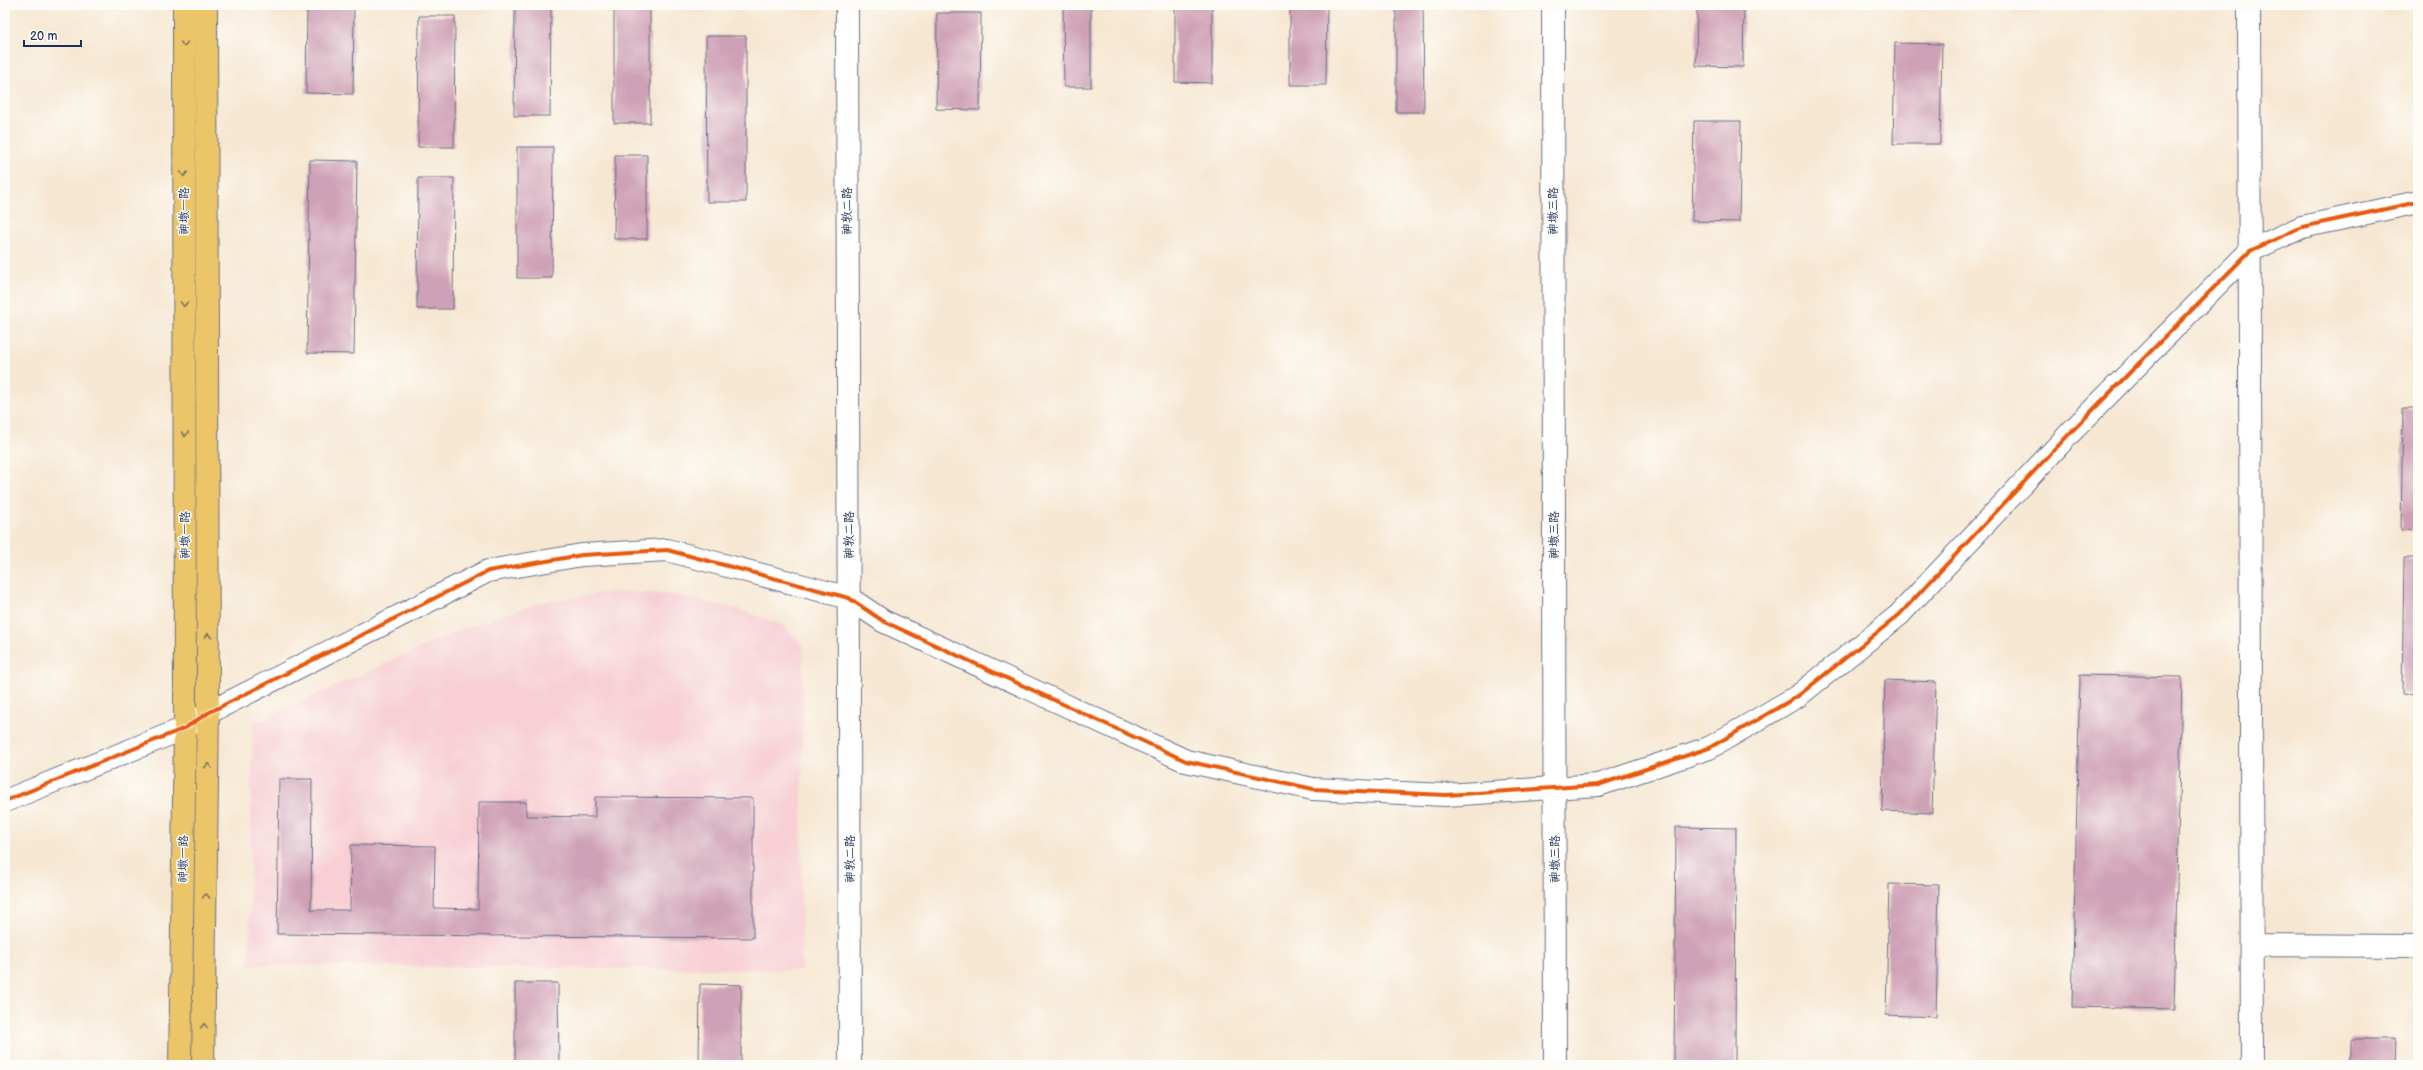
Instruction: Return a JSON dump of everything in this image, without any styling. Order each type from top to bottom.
[{"type":"main road","name":"神墩一路","points":[[180,1065],[185,728],[184,5]]},
{"type":"main road","name":"神墩一路","points":[[203,1065],[208,713],[206,5]]},
{"type":"street","name":"神敦二路","points":[[847,5],[850,1065]]},
{"type":"street","name":"神墩三路","points":[[1553,5],[1555,1065]]},
{"type":"street","points":[[2249,5],[2252,1065]]},
{"type":"street","points":[[5,801],[185,728],[208,713],[488,571],[582,555],[667,550],[849,598],[883,621],[1186,761],[1314,789],[1446,795],[1598,785],[1709,748],[1798,696],[1899,615],[2072,431],[2250,251],[2302,228],[2418,202]]},
{"type":"street","points":[[2252,945],[2418,946]]},
{"type":"shaded area","points":[[611,592],[670,594],[735,608],[783,625],[803,645],[801,970],[249,965],[252,724],[450,634],[541,602]]},
{"type":"building","points":[[307,5],[354,5],[353,94],[306,93]]},
{"type":"building","points":[[515,5],[551,5],[550,116],[514,116]]},
{"type":"building","points":[[614,5],[650,5],[650,123],[614,123]]},
{"type":"building","points":[[1063,5],[1091,5],[1091,87],[1064,87]]},
{"type":"building","points":[[1175,5],[1212,5],[1212,83],[1175,82]]},
{"type":"building","points":[[1290,5],[1327,5],[1326,85],[1290,85]]},
{"type":"building","points":[[1396,5],[1423,5],[1424,112],[1396,112]]},
{"type":"building","points":[[1697,5],[1744,5],[1743,67],[1696,66]]},
{"type":"building","points":[[937,13],[981,13],[980,110],[936,109]]},
{"type":"building","points":[[419,16],[455,16],[454,147],[418,147]]},
{"type":"building","points":[[706,36],[746,36],[746,202],[707,202]]},
{"type":"building","points":[[1895,43],[1942,44],[1940,144],[1893,144]]},
{"type":"building","points":[[1694,121],[1741,121],[1739,222],[1692,221]]},
{"type":"building","points":[[517,147],[553,147],[552,278],[517,278]]},
{"type":"building","points":[[615,155],[647,155],[647,239],[614,239]]},
{"type":"building","points":[[310,160],[357,161],[354,354],[307,353]]},
{"type":"building","points":[[418,178],[454,178],[453,309],[417,309]]},
{"type":"building","points":[[2403,408],[2418,408],[2418,531],[2401,530]]},
{"type":"building","points":[[2404,558],[2418,558],[2418,695],[2402,694]]},
{"type":"building","points":[[2080,675],[2182,677],[2174,1009],[2072,1007]]},
{"type":"building","points":[[1885,680],[1936,682],[1932,813],[1882,811]]},
{"type":"building","points":[[279,779],[312,779],[311,910],[350,910],[351,845],[435,846],[434,908],[478,909],[479,802],[526,802],[526,816],[595,817],[595,797],[753,798],[753,938],[277,934]]},
{"type":"building","points":[[1676,827],[1736,828],[1735,1065],[1674,1065]]},
{"type":"building","points":[[1889,884],[1939,885],[1936,1017],[1886,1015]]},
{"type":"building","points":[[515,983],[558,983],[559,1065],[515,1065]]},
{"type":"building","points":[[700,984],[741,985],[741,1065],[699,1065]]},
{"type":"building","points":[[2351,1039],[2395,1039],[2394,1065],[2351,1065]]},
{"type":"cycle path","points":[[5,801],[185,728],[208,713],[488,571],[582,555],[667,550],[849,598],[883,621],[1186,761],[1313,789],[1446,795],[1598,785],[1709,748],[1798,696],[1899,615],[2072,431],[2250,251],[2302,227],[2418,202]]}]
